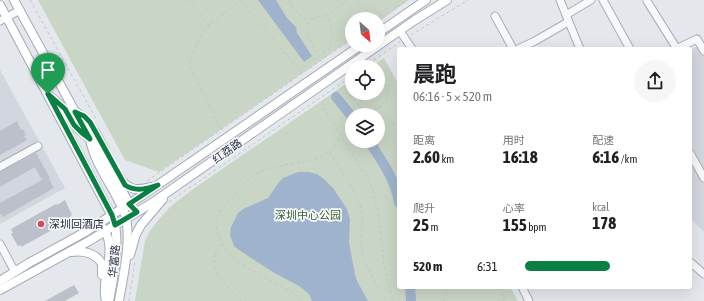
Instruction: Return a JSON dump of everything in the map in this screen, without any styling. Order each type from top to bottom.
[{"type":"main road","name":"华富路","points":[[14,0],[90,139],[96,159],[126,206],[137,212]]},
{"type":"main road","points":[[385,28],[426,0]]},
{"type":"main road","name":"红荔路","points":[[0,290],[105,231],[174,188],[447,0]]},
{"type":"main road","name":"华富路","points":[[0,5],[2,18],[48,94],[112,215],[115,225],[116,250],[107,301]]},
{"type":"main road","name":"红荔路","points":[[0,281],[126,206],[351,52]]},
{"type":"main road","name":"华富路","points":[[48,94],[65,109],[74,125],[90,139]]},
{"type":"main road","points":[[75,112],[84,116],[90,122],[125,185],[133,189],[138,189],[158,185]]},
{"type":"main road","points":[[125,267],[131,253],[136,234],[141,225],[174,188]]},
{"type":"main road","name":"华富路","points":[[119,301],[125,267],[128,232],[126,206]]},
{"type":"main road","name":"华富路","points":[[98,224],[108,236],[110,247],[105,289],[107,301]]},
{"type":"main road","points":[[67,253],[83,252],[90,254],[100,261],[103,268],[99,301]]},
{"type":"street","points":[[560,0],[579,47]]},
{"type":"street","points":[[522,47],[536,41],[591,0]]},
{"type":"street","points":[[603,0],[629,47]]},
{"type":"street","points":[[647,1],[675,47]]},
{"type":"street","points":[[2,18],[20,10]]},
{"type":"street","points":[[495,16],[512,47]]},
{"type":"street","points":[[400,31],[411,47]]},
{"type":"street","points":[[680,47],[697,39],[701,40],[704,51]]},
{"type":"street","points":[[0,167],[38,146]]},
{"type":"street","points":[[692,156],[701,167],[704,178]]},
{"type":"street","points":[[0,244],[15,272]]},
{"type":"street","points":[[692,264],[704,274]]},
{"type":"street","points":[[523,289],[529,301]]},
{"type":"path","points":[[30,0],[95,117],[96,125]]},
{"type":"path","points":[[188,0],[209,25]]},
{"type":"path","points":[[221,129],[189,65],[203,30],[242,0],[302,74]]},
{"type":"path","points":[[289,0],[293,9],[309,22]]},
{"type":"path","points":[[309,22],[318,16],[326,16],[347,0]]},
{"type":"path","points":[[357,0],[368,12]]},
{"type":"path","points":[[385,16],[407,0]]},
{"type":"path","points":[[374,60],[436,18],[468,0]]},
{"type":"path","points":[[298,70],[330,48],[330,26],[329,20],[326,16]]},
{"type":"path","points":[[309,22],[308,32],[316,52]]},
{"type":"path","points":[[146,181],[345,44]]},
{"type":"path","points":[[385,70],[388,71],[391,75],[385,98]]},
{"type":"path","points":[[165,206],[180,194],[345,81]]},
{"type":"path","points":[[345,86],[323,101],[322,104],[367,177],[374,194],[378,212],[384,266],[393,301]]},
{"type":"path","points":[[354,100],[358,104],[367,108]]},
{"type":"path","points":[[385,119],[397,125]]},
{"type":"path","points":[[302,301],[294,293],[260,275],[229,254],[222,244],[217,232],[217,217],[221,210],[250,178],[265,169],[318,158],[330,152],[336,146],[340,135]]},
{"type":"path","points":[[110,150],[121,169]]},
{"type":"path","points":[[330,152],[362,212],[362,250],[369,268],[387,301]]},
{"type":"path","points":[[222,244],[215,255],[215,267],[223,283],[241,301]]},
{"type":"path","points":[[129,301],[136,257]]},
{"type":"path","points":[[444,301],[447,289]]},
{"type":"path","points":[[501,289],[504,301]]},
{"type":"shaded area","points":[[704,41],[704,232],[692,220],[692,50]]},
{"type":"shaded area","points":[[0,70],[65,188],[0,224]]},
{"type":"green space","points":[[38,0],[409,0],[385,17],[385,12],[345,12],[345,44],[159,172],[125,160]]},
{"type":"green space","name":"深圳中心公园","points":[[384,58],[397,81],[397,289],[511,289],[518,301],[135,301],[145,241],[150,231],[171,206],[196,187],[345,85],[345,100],[385,100],[385,60],[381,60]]},
{"type":"water","points":[[258,0],[276,0],[287,18],[296,27],[297,33],[312,56],[304,62]]},
{"type":"water","points":[[298,172],[317,174],[324,179],[333,188],[347,209],[350,219],[349,243],[355,274],[357,281],[368,301],[312,301],[309,294],[299,286],[273,272],[234,246],[230,235],[231,227],[238,213],[243,209],[268,198],[283,178]]},
{"type":"building","points":[[17,121],[21,130],[23,129],[26,135],[24,136],[27,140],[0,155],[0,131]]},
{"type":"building","points":[[36,153],[54,188],[3,217],[0,213],[0,203],[42,180],[35,167],[0,187],[0,172]]},
{"type":"building","name":"深圳回酒店","points":[[65,200],[72,215],[70,216],[72,219],[21,247],[21,245],[18,246],[11,234],[13,233],[11,229]]},
{"type":"building","points":[[74,285],[79,293],[65,301],[45,301]]},
{"type":"waterway","points":[[336,97],[345,108]]},
{"type":"waterway","points":[[373,148],[391,178],[397,195]]},
{"type":"waterway","points":[[410,289],[411,301]]},
{"type":"place","name":"深圳回酒店","points":[[41,224]]},
{"type":"route","points":[[48,94],[65,109],[74,125],[90,139],[75,112],[84,116],[90,122],[125,185],[133,189],[143,189],[158,185],[129,204],[137,212],[115,225],[112,215],[48,94]]}]
